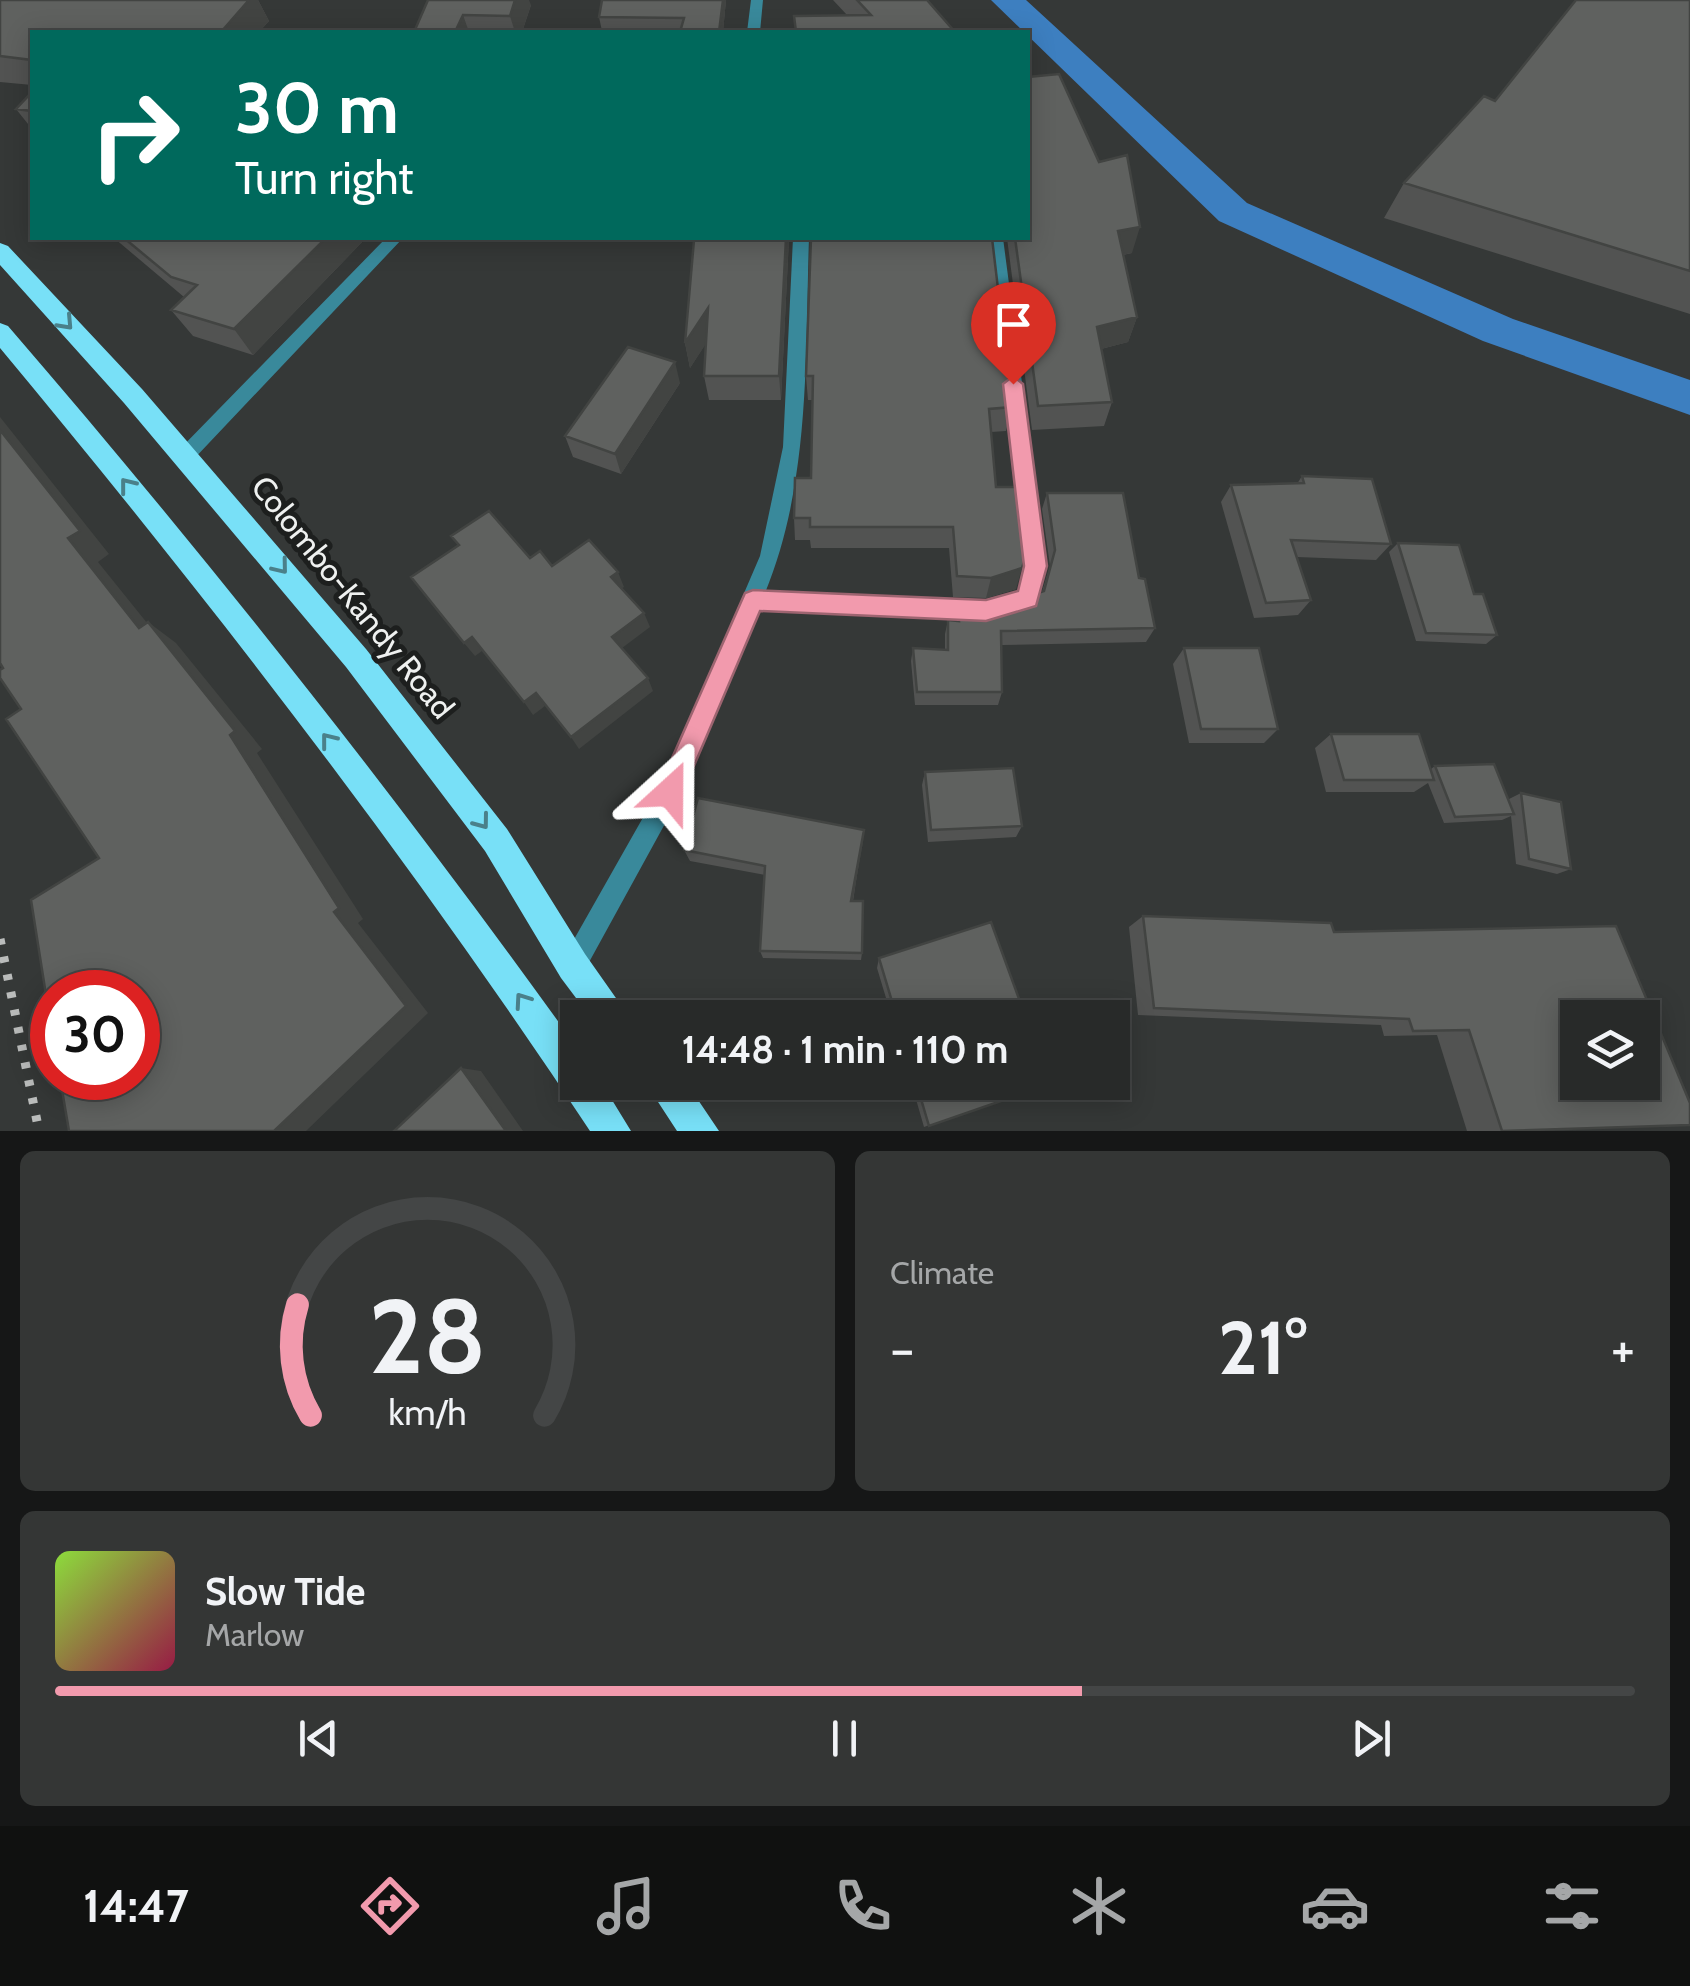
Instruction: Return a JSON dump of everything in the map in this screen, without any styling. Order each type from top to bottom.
[{"type":"highway","name":"Colombo-Kandy Road","points":[[0,251],[184,456],[356,658],[484,824],[573,966],[599,1000]]},
{"type":"highway","points":[[0,332],[83,429],[445,890],[560,1056]]},
{"type":"highway","points":[[590,1100],[612,1131]]},
{"type":"highway","points":[[677,1100],[700,1131]]},
{"type":"street","points":[[754,30],[758,0]]},
{"type":"street","points":[[184,456],[394,240]]},
{"type":"street","points":[[573,966],[670,792],[770,556],[792,447],[802,240]]},
{"type":"street","points":[[753,600],[986,610],[1028,599],[1036,566],[995,240]]},
{"type":"building","points":[[0,0],[249,0],[223,30],[30,30],[30,60],[0,56]]},
{"type":"building","points":[[428,0],[515,0],[510,16],[463,15],[456,30],[415,30]]},
{"type":"building","points":[[602,0],[723,0],[719,30],[681,30],[684,18],[599,17]]},
{"type":"building","points":[[857,0],[927,0],[953,30],[796,30],[794,16],[871,15]]},
{"type":"building","points":[[1576,0],[1690,0],[1690,271],[1404,183],[1484,96],[1495,101]]},
{"type":"building","points":[[1059,74],[1099,162],[1127,155],[1140,227],[1118,231],[1137,317],[1097,327],[1112,402],[1038,406],[1015,240],[1030,240],[1030,77]]},
{"type":"building","points":[[30,94],[30,111],[16,109]]},
{"type":"building","points":[[126,240],[324,240],[234,329],[171,310],[197,285],[171,277]]},
{"type":"building","points":[[694,240],[786,240],[779,376],[704,376],[708,308],[685,343]]},
{"type":"building","points":[[811,240],[992,240],[1012,407],[989,409],[996,487],[1022,487],[1029,545],[1022,568],[991,578],[957,576],[953,527],[810,527],[810,518],[794,518],[795,478],[811,478],[813,376],[806,376]]},
{"type":"building","points":[[628,347],[675,362],[615,454],[565,436]]},
{"type":"building","points":[[0,430],[80,531],[68,538],[139,628],[148,622],[235,731],[230,735],[339,908],[334,912],[406,1006],[276,1131],[69,1131],[64,1100],[160,1100],[160,970],[42,970],[31,900],[99,858],[6,719],[21,709],[0,678]]},
{"type":"building","points":[[1302,476],[1372,479],[1391,544],[1291,540],[1311,600],[1266,603],[1231,485],[1304,483]]},
{"type":"building","points":[[1047,493],[1123,493],[1139,578],[1145,579],[1155,628],[1001,631],[1002,692],[917,692],[913,648],[948,650],[948,620],[959,621],[958,608],[991,609],[1044,591],[1055,550]]},
{"type":"building","points":[[489,511],[530,558],[540,551],[552,566],[589,540],[618,572],[611,577],[644,613],[612,637],[648,678],[571,737],[536,693],[524,702],[472,637],[464,643],[411,577],[459,545],[451,536]]},
{"type":"building","points":[[1398,543],[1459,545],[1474,594],[1483,594],[1497,635],[1426,633]]},
{"type":"building","points":[[1184,648],[1259,648],[1278,729],[1201,729]]},
{"type":"building","points":[[1331,734],[1419,734],[1434,780],[1344,780]]},
{"type":"building","points":[[1494,764],[1514,814],[1455,817],[1435,766]]},
{"type":"building","points":[[1013,768],[1022,826],[931,830],[925,772]]},
{"type":"building","points":[[1521,793],[1561,802],[1571,869],[1529,859]]},
{"type":"building","points":[[698,798],[864,830],[851,901],[863,901],[862,953],[760,951],[765,866],[684,850]]},
{"type":"building","points":[[1143,916],[1331,923],[1334,932],[1616,926],[1647,1000],[1560,1000],[1560,1100],[1660,1100],[1660,1031],[1690,1103],[1690,1125],[1502,1131],[1469,1030],[1413,1031],[1409,1019],[1154,1008]]},
{"type":"building","points":[[991,922],[1019,1000],[892,1000],[879,958]]},
{"type":"building","points":[[461,1068],[506,1131],[394,1131]]},
{"type":"building","points":[[921,1100],[1004,1100],[929,1126]]},
{"type":"waterway","points":[[1007,0],[1233,212],[1498,330],[1690,398]]},
{"type":"railway","points":[[0,939],[39,1131]]},
{"type":"route","points":[[670,792],[753,600],[986,610],[1028,599],[1036,566],[1013,384]]}]
